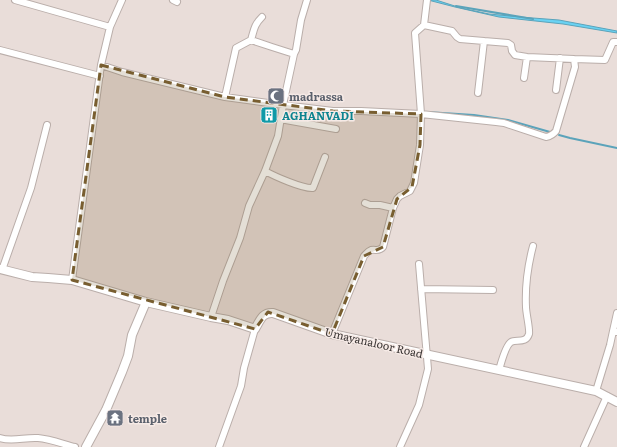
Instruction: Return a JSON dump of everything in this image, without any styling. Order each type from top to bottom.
[{"type":"main road","points":[[1,269],[32,277],[72,280],[146,302],[228,320],[254,329]]},
{"type":"main road","points":[[86,447],[112,398],[128,356],[132,335],[146,302]]},
{"type":"main road","name":"Umayanaloor Road","points":[[254,329],[264,315],[268,312],[273,313],[332,334],[596,391],[617,402]]},
{"type":"street","points":[[16,0],[110,27]]},
{"type":"street","points":[[72,280],[100,76],[110,27],[122,0]]},
{"type":"street","points":[[211,317],[240,238],[249,206],[265,171],[278,136],[280,119],[296,50],[301,20],[307,0]]},
{"type":"street","points":[[332,334],[364,256],[371,250],[381,250],[396,199],[410,191],[414,183],[420,145],[421,114],[416,33],[424,25],[427,0]]},
{"type":"street","points":[[251,40],[253,29],[262,17]]},
{"type":"street","points":[[424,25],[452,31],[460,39],[508,43],[512,45],[512,51],[515,55],[605,60],[613,42],[617,42]]},
{"type":"street","points":[[225,97],[236,48],[251,40],[294,54]]},
{"type":"street","points":[[478,93],[484,41]]},
{"type":"street","points":[[0,50],[100,76]]},
{"type":"street","points":[[524,78],[527,56]]},
{"type":"street","points":[[556,90],[560,58]]},
{"type":"street","points":[[102,65],[122,72],[225,97],[333,111],[421,114],[504,123],[546,137],[554,135],[556,131],[575,67],[574,59]]},
{"type":"street","points":[[280,119],[336,129]]},
{"type":"street","points":[[1,269],[31,188],[47,125]]},
{"type":"street","points":[[265,171],[284,180],[313,188],[325,157]]},
{"type":"street","points":[[364,203],[393,208]]},
{"type":"street","points":[[499,370],[509,343],[512,341],[521,341],[526,339],[529,333],[526,307],[529,263],[533,246]]},
{"type":"street","points":[[400,447],[419,405],[428,369],[419,264]]},
{"type":"street","points":[[421,289],[493,290]]},
{"type":"street","points":[[596,391],[615,331],[617,313]]},
{"type":"street","points":[[219,447],[240,386],[254,329]]},
{"type":"street","points":[[584,447],[607,396]]},
{"type":"street","points":[[0,438],[10,440],[32,438],[45,439],[75,447]]},
{"type":"highlighted area","points":[[101,65],[225,97],[333,111],[421,114],[420,145],[412,187],[397,199],[383,247],[364,256],[332,334],[268,312],[255,329],[72,280]]},
{"type":"water","points":[[428,0],[436,0],[461,8],[489,14],[559,20],[617,31],[617,33],[563,24],[499,17],[455,7]]},
{"type":"waterway","points":[[456,6],[533,19]]},
{"type":"waterway","points":[[427,112],[474,115],[508,120],[550,132]]},
{"type":"waterway","points":[[559,135],[617,148]]},
{"type":"place","name":"madrassa","points":[[276,96]]},
{"type":"place","name":"AGHANVADI","points":[[269,115]]},
{"type":"place","name":"temple","points":[[115,418]]}]
